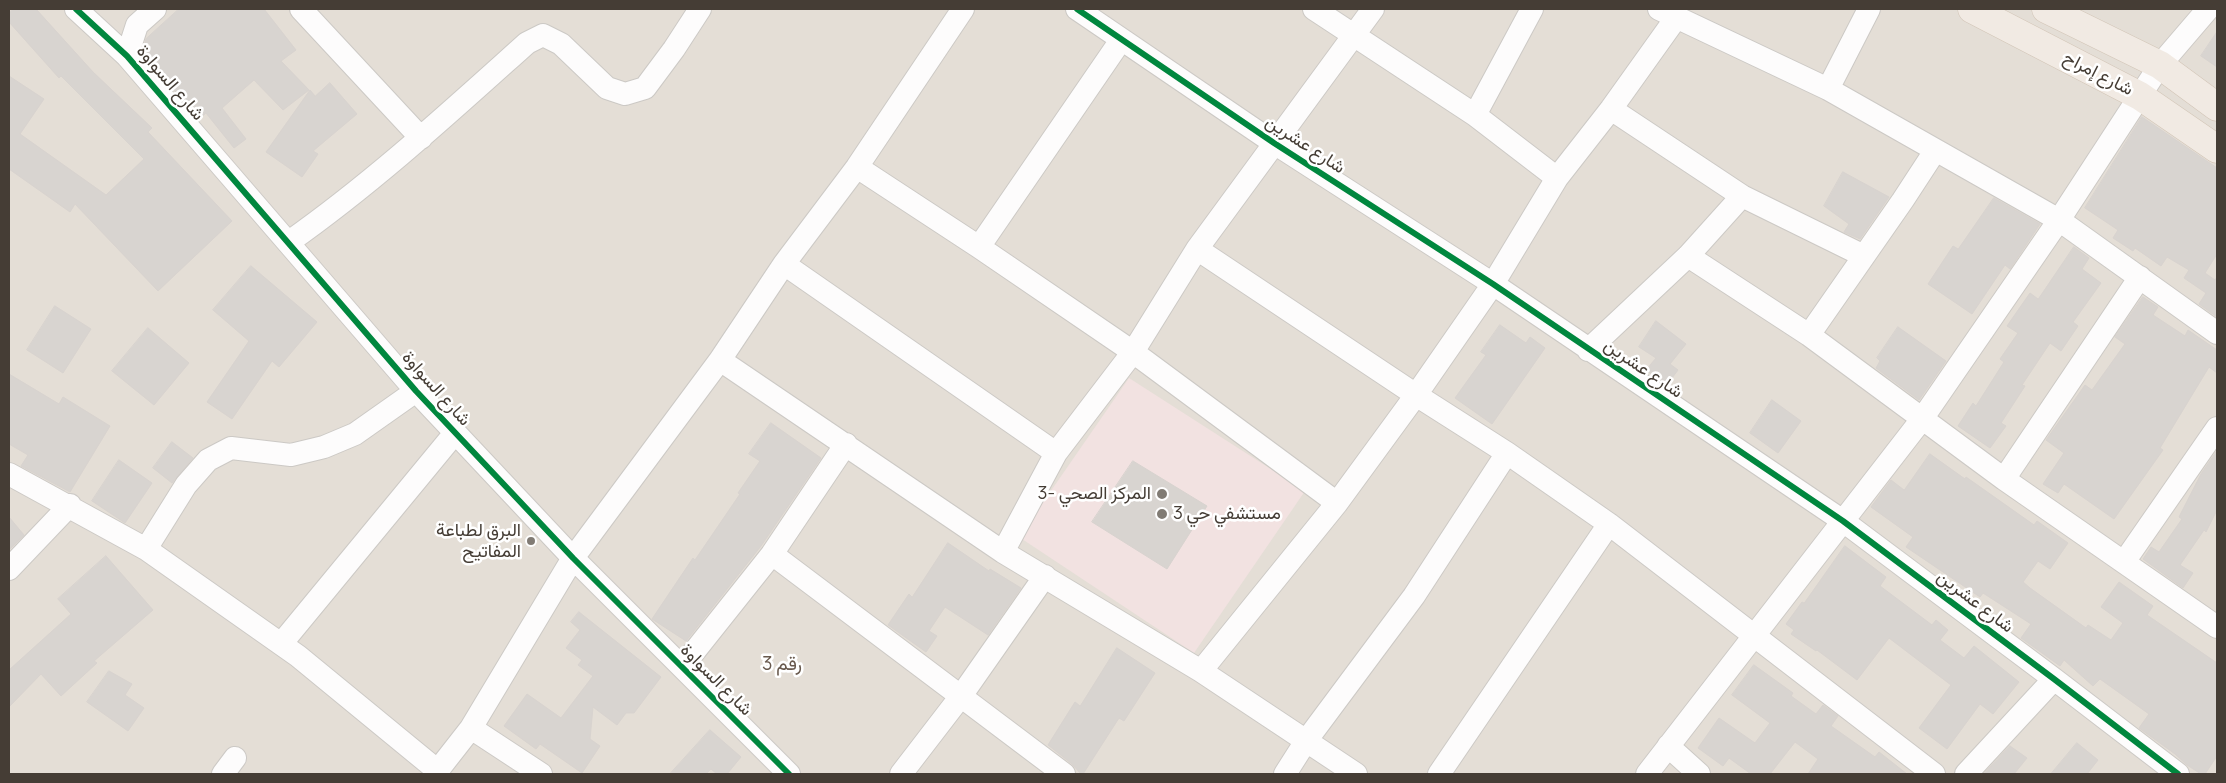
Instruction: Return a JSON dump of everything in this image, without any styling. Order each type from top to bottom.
[{"type":"main road","name":"شارع إمراح","points":[[1972,9],[2140,96],[2217,149]]},
{"type":"main road","name":"شارع إمراح","points":[[2046,9],[2160,65],[2217,107]]},
{"type":"street","name":"شارع السواوة","points":[[76,9],[127,56],[416,391],[455,433],[572,558],[789,774]]},
{"type":"street","points":[[127,56],[137,25],[155,9]]},
{"type":"street","points":[[301,9],[422,138]]},
{"type":"street","points":[[289,242],[342,205],[422,138],[527,43],[543,36],[561,44],[607,88],[625,94],[645,88],[674,49],[700,9]]},
{"type":"street","points":[[9,474],[70,505],[146,548],[298,656],[437,772],[471,728],[572,558],[720,360],[784,264],[857,167],[963,9]]},
{"type":"street","name":"شارع عشرين","points":[[1077,9],[1274,143],[1493,284],[1842,522],[2054,679],[2178,774]]},
{"type":"street","points":[[1314,9],[1475,116],[1557,178]]},
{"type":"street","points":[[1003,552],[1056,453],[1133,352],[1197,249],[1374,9]]},
{"type":"street","points":[[1475,116],[1532,9]]},
{"type":"street","points":[[1828,89],[1869,9]]},
{"type":"street","points":[[1648,774],[1922,420],[2059,220],[2160,65],[2208,9]]},
{"type":"street","points":[[1201,671],[1337,503],[1416,395],[1493,284],[1557,178],[1611,109],[1667,13],[1828,89],[2059,220],[2217,333]]},
{"type":"street","points":[[979,247],[1121,40]]},
{"type":"street","points":[[1611,109],[1742,196],[1864,256]]},
{"type":"street","points":[[1809,335],[1903,200],[1935,150]]},
{"type":"street","points":[[857,167],[1133,352],[1337,503]]},
{"type":"street","points":[[1588,350],[1688,256],[1742,196]]},
{"type":"street","points":[[1197,249],[1416,395],[1508,453],[1609,524],[1934,774]]},
{"type":"street","points":[[1688,256],[1809,335],[2004,479],[2217,627]]},
{"type":"street","points":[[784,264],[1056,453]]},
{"type":"street","points":[[2004,479],[2140,277]]},
{"type":"street","points":[[720,360],[1003,552],[1201,671],[1356,774]]},
{"type":"street","points":[[146,548],[186,486],[208,460],[231,448],[291,455],[324,447],[355,434],[416,391]]},
{"type":"street","points":[[2124,562],[2217,428]]},
{"type":"street","points":[[281,644],[455,433]]},
{"type":"street","points":[[682,667],[772,554],[846,444]]},
{"type":"street","points":[[1284,774],[1306,741],[1414,596],[1508,453]]},
{"type":"street","points":[[9,569],[70,505]]},
{"type":"street","points":[[1439,774],[1609,524]]},
{"type":"street","points":[[772,554],[1064,774]]},
{"type":"street","points":[[901,774],[961,696],[1045,576]]},
{"type":"street","points":[[1966,774],[2054,679]]},
{"type":"street","points":[[471,728],[541,774]]},
{"type":"street","points":[[1668,746],[1699,774]]},
{"type":"shaded area","points":[[9,9],[2217,9],[2217,774],[9,774]]},
{"type":"shaded area","name":"مستشفي حي 3","points":[[1129,378],[1305,491],[1194,653],[1019,537]]},
{"type":"building","points":[[13,9],[36,9],[93,72],[152,128],[148,132],[232,221],[158,291],[75,204],[70,212],[9,169],[9,76],[44,99],[20,134],[106,195],[144,159],[61,76],[59,78],[9,22],[9,13]]},
{"type":"building","points":[[179,9],[264,9],[296,50],[281,61],[309,90],[283,110],[254,80],[222,108],[246,139],[234,148],[206,113],[199,119],[142,53],[146,39]]},
{"type":"building","points":[[2217,32],[2217,67],[2201,56]]},
{"type":"building","points":[[330,83],[357,114],[313,151],[318,154],[302,177],[266,152],[310,90],[315,96]]},
{"type":"building","points":[[2142,117],[2217,168],[2217,254],[2205,273],[2215,280],[2217,277],[2217,317],[2199,304],[2206,293],[2184,278],[2189,270],[2167,257],[2161,266],[2135,248],[2133,251],[2113,238],[2118,230],[2085,208]]},
{"type":"building","points":[[1843,172],[1889,197],[1860,239],[1844,232],[1849,224],[1824,206]]},
{"type":"building","points":[[1994,198],[2040,224],[2010,269],[2005,265],[1972,314],[1928,284],[1953,246],[1958,249]]},
{"type":"building","points":[[2074,247],[2089,258],[2082,269],[2101,283],[2073,322],[2078,326],[2061,351],[2050,343],[2022,385],[2025,386],[2001,423],[2006,426],[1990,448],[1958,426],[1973,403],[1976,406],[2004,362],[2000,359],[2018,333],[2007,326],[2030,293],[2038,299]]},
{"type":"building","points":[[251,266],[317,322],[279,367],[272,361],[232,419],[207,402],[249,341],[213,310]]},
{"type":"building","points":[[2143,297],[2158,307],[2153,315],[2185,336],[2188,330],[2217,350],[2217,373],[2209,367],[2160,448],[2163,450],[2114,519],[2064,484],[2058,493],[2043,484],[2064,453],[2046,440],[2085,385],[2092,390],[2125,344],[2115,337]]},
{"type":"building","points":[[55,306],[91,329],[63,373],[27,350]]},
{"type":"building","points":[[1656,321],[1686,344],[1670,364],[1678,370],[1666,386],[1646,370],[1656,358],[1639,347]]},
{"type":"building","points":[[1500,325],[1526,343],[1530,337],[1545,348],[1492,424],[1455,398],[1486,355],[1481,352]]},
{"type":"building","points":[[1898,327],[1946,361],[1919,400],[1876,368],[1880,361],[1877,358]]},
{"type":"building","points":[[148,328],[189,363],[154,405],[112,371]]},
{"type":"building","points":[[9,374],[59,404],[63,397],[110,426],[70,492],[21,466],[28,455],[9,444]]},
{"type":"building","points":[[1772,400],[1801,421],[1778,453],[1750,433]]},
{"type":"building","points":[[771,423],[821,458],[761,546],[686,641],[652,619],[693,558],[695,560],[740,494],[738,493],[760,461],[749,454]]},
{"type":"building","points":[[172,442],[193,458],[172,483],[153,468]]},
{"type":"building","points":[[2217,451],[2217,510],[2206,532],[2204,530],[2180,565],[2193,573],[2183,588],[2143,559],[2151,547],[2159,552],[2182,519],[2179,517],[2201,474]]},
{"type":"building","points":[[1930,454],[2034,525],[2037,521],[2068,543],[2050,569],[2038,561],[2023,582],[2030,588],[2086,628],[2088,625],[2111,640],[2123,623],[2101,607],[2119,582],[2153,606],[2147,615],[2217,663],[2217,756],[2205,774],[2201,774],[2187,765],[2139,728],[2149,714],[2100,679],[2093,686],[2064,660],[2060,666],[2021,638],[2031,624],[1983,593],[1980,597],[1906,547],[1913,537],[1871,507],[1891,480],[1904,490]]},
{"type":"building","points":[[119,460],[152,483],[125,523],[92,501]]},
{"type":"building","points":[[1133,461],[1207,506],[1167,569],[1092,522]]},
{"type":"building","points":[[9,517],[24,535],[9,550]]},
{"type":"building","points":[[948,543],[989,571],[990,569],[1021,588],[988,635],[945,607],[929,631],[937,636],[926,652],[888,625],[909,594],[912,597]]},
{"type":"building","points":[[1845,546],[1886,577],[1880,586],[1932,625],[1936,620],[1948,630],[1940,640],[1964,658],[1974,646],[2019,682],[1993,714],[1980,704],[1947,749],[1919,728],[1951,685],[1889,638],[1857,680],[1817,650],[1791,634],[1794,630],[1786,624],[1802,602],[1804,603]]},
{"type":"building","points":[[106,556],[153,610],[94,661],[97,663],[61,696],[41,674],[9,707],[9,670],[71,614],[58,599]]},
{"type":"building","points":[[579,612],[661,677],[634,713],[626,713],[617,725],[593,707],[590,739],[600,746],[582,773],[540,744],[536,749],[504,726],[527,694],[561,718],[593,676],[578,665],[582,660],[566,648],[580,630],[571,622]]},
{"type":"building","points":[[1117,648],[1155,673],[1124,721],[1119,718],[1083,774],[1081,774],[1072,764],[1048,745],[1075,702],[1080,706]]},
{"type":"building","points":[[1754,665],[1793,693],[1791,696],[1816,714],[1823,705],[1838,716],[1831,726],[1875,757],[1879,752],[1907,774],[1808,774],[1818,759],[1795,742],[1770,774],[1751,774],[1729,758],[1723,766],[1698,748],[1719,718],[1755,743],[1770,723],[1732,695]]},
{"type":"building","points":[[109,671],[132,684],[125,695],[144,708],[128,731],[87,702]]},
{"type":"building","points":[[710,730],[741,757],[727,774],[717,774],[711,769],[706,774],[670,774]]},
{"type":"building","points":[[2077,743],[2098,760],[2087,774],[2051,774]]},
{"type":"building","points":[[2010,746],[2027,758],[2014,774],[1984,774]]},
{"type":"cycle path","points":[[76,9],[127,56],[416,391],[573,558],[789,774]]},
{"type":"cycle path","points":[[1077,9],[1274,143],[1493,284],[1843,521],[2178,774]]},
{"type":"place","name":"المركز الصحي -3","points":[[1162,494]]},
{"type":"place","name":"مستشفي حي 3","points":[[1162,514]]},
{"type":"place","name":"البرق لطباعة المفاتيح","points":[[531,541]]},
{"type":"district","name":"رقم 3","points":[[782,665]]}]
